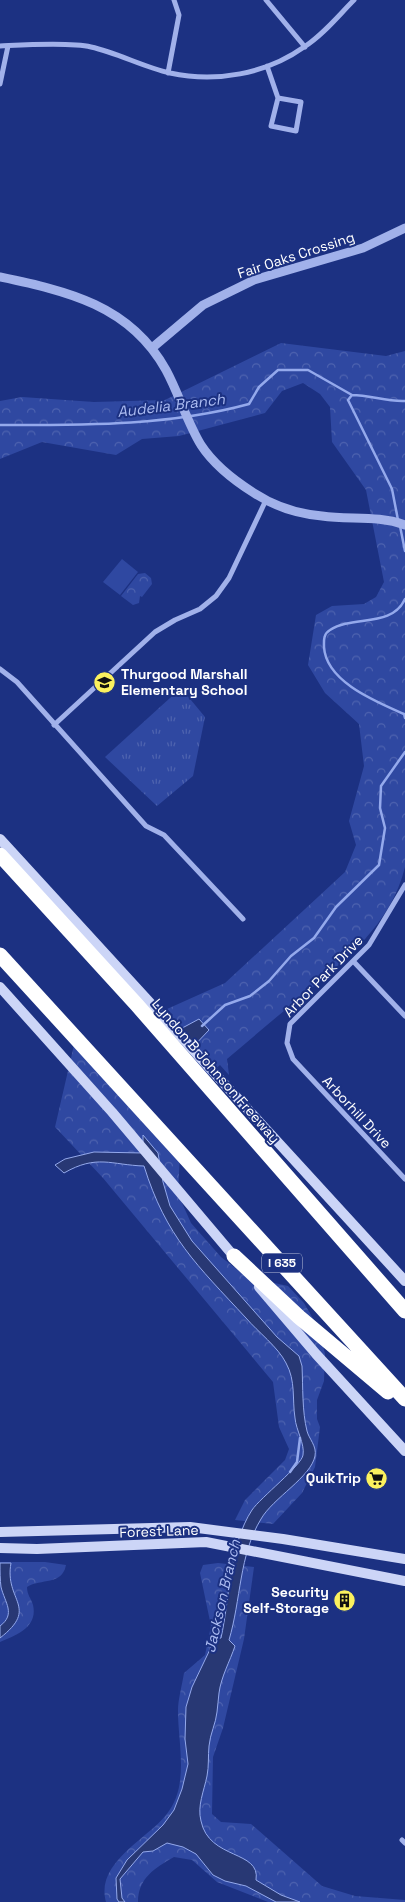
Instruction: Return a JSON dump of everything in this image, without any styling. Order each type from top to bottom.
[{"type":"highway","name":"Lyndon B Johnson Freeway","points":[[0,855],[137,1004],[405,1311]]},
{"type":"highway","name":"I 635","points":[[0,955],[405,1399]]},
{"type":"highway","points":[[234,1256],[299,1317],[405,1406]]},
{"type":"main road","points":[[0,839],[405,1281]]},
{"type":"main road","points":[[0,987],[112,1112],[284,1318],[405,1451]]},
{"type":"main road","name":"Forest Lane","points":[[0,1532],[78,1531],[169,1526],[210,1528],[405,1559]]},
{"type":"main road","points":[[78,1531],[79,1548]]},
{"type":"main road","name":"Forest Lane","points":[[0,1548],[79,1548],[188,1542],[209,1543],[402,1578]]},
{"type":"street","points":[[168,73],[178,15],[174,0]]},
{"type":"street","points":[[266,0],[305,47]]},
{"type":"street","points":[[0,46],[74,44],[90,46],[168,73],[212,78],[241,74],[267,66],[305,47],[354,0]]},
{"type":"street","points":[[0,84],[8,46]]},
{"type":"street","points":[[267,66],[278,98],[271,126],[296,131],[301,102],[278,98]]},
{"type":"street","name":"Fair Oaks Crossing","points":[[152,348],[203,305],[254,280],[362,248],[405,228]]},
{"type":"street","points":[[0,277],[49,288],[101,306],[126,323],[152,348],[165,368],[196,436],[211,458],[231,476],[266,500],[286,508],[323,516],[371,517],[403,524]]},
{"type":"street","points":[[54,725],[155,632],[175,620],[200,610],[216,596],[229,578],[266,500]]},
{"type":"street","points":[[0,669],[17,682],[146,826],[164,834],[243,919]]},
{"type":"street","name":"Arbor Park Drive","points":[[294,1059],[287,1043],[290,1024],[354,962],[382,927],[404,888]]},
{"type":"street","points":[[354,962],[405,1016]]},
{"type":"street","name":"Arborhill Drive","points":[[294,1059],[405,1179]]},
{"type":"green space","points":[[281,343],[386,356],[405,351],[405,867],[389,907],[364,940],[333,970],[227,1059],[229,1075],[220,1065],[198,1083],[147,1028],[173,1015],[167,1009],[225,983],[345,872],[356,845],[349,821],[364,766],[359,724],[325,693],[308,665],[316,615],[332,606],[364,604],[376,597],[384,582],[366,490],[332,442],[330,407],[320,394],[303,383],[282,391],[265,413],[179,436],[142,439],[116,455],[42,442],[0,459],[0,401],[22,397],[94,402],[165,400]]},
{"type":"green space","points":[[122,559],[138,572],[120,595],[103,582]]},
{"type":"green space","points":[[145,573],[151,578],[152,584],[142,597],[140,596],[139,603],[133,605],[121,596],[138,574]]},
{"type":"green space","points":[[181,688],[205,717],[193,776],[157,806],[105,757]]},
{"type":"green space","points":[[74,1045],[180,1154],[178,1194],[191,1223],[221,1257],[247,1277],[288,1286],[304,1303],[319,1329],[325,1354],[324,1381],[317,1400],[317,1419],[320,1427],[315,1467],[302,1493],[273,1524],[235,1520],[245,1500],[285,1460],[289,1449],[279,1427],[273,1382],[103,1178],[55,1127]]},
{"type":"green space","points":[[0,1562],[45,1562],[66,1565],[64,1572],[56,1579],[27,1587],[33,1605],[34,1613],[32,1619],[25,1629],[0,1642]]},
{"type":"green space","points":[[218,1563],[254,1567],[244,1639],[223,1728],[213,1757],[212,1814],[221,1822],[251,1824],[322,1886],[355,1896],[405,1900],[405,1902],[268,1902],[217,1882],[192,1860],[174,1857],[160,1865],[144,1880],[138,1902],[106,1902],[105,1888],[108,1875],[115,1864],[124,1853],[166,1815],[178,1791],[181,1765],[178,1724],[179,1697],[184,1673],[205,1655],[211,1626],[200,1573],[203,1565]]},
{"type":"shaded area","points":[[199,1019],[209,1030],[190,1050],[173,1033]]},
{"type":"shaded area","points":[[143,1135],[158,1153],[163,1182],[170,1206],[192,1241],[277,1337],[299,1356],[302,1366],[305,1423],[315,1449],[315,1456],[307,1472],[274,1503],[261,1519],[248,1547],[229,1640],[235,1646],[220,1687],[210,1742],[208,1772],[200,1810],[201,1821],[206,1834],[214,1842],[251,1864],[255,1870],[256,1880],[281,1895],[300,1902],[276,1902],[246,1886],[225,1881],[213,1875],[196,1854],[183,1847],[167,1843],[153,1851],[143,1852],[120,1879],[122,1898],[125,1902],[119,1902],[117,1899],[116,1878],[127,1860],[163,1825],[174,1810],[182,1789],[188,1764],[185,1739],[186,1707],[192,1687],[215,1639],[221,1638],[234,1555],[244,1524],[256,1505],[296,1466],[303,1455],[302,1442],[294,1411],[291,1377],[286,1363],[273,1345],[212,1282],[185,1249],[162,1212],[144,1166],[95,1162],[76,1167],[64,1173],[55,1165],[65,1159],[94,1152],[143,1153]]},
{"type":"shaded area","points":[[0,1563],[11,1563],[10,1576],[19,1611],[18,1619],[0,1638],[0,1626],[5,1622],[8,1608],[1,1587]]},
{"type":"waterway","name":"Audelia Branch","points":[[0,425],[126,423],[188,417],[249,404],[259,387],[278,370],[308,370],[352,395]]},
{"type":"waterway","name":"Jackson Branch","points":[[398,520],[392,489],[348,400],[352,395],[405,401]]},
{"type":"waterway","name":"Jackson Branch","points":[[400,526],[405,551]]},
{"type":"waterway","name":"Jackson Branch","points":[[405,599],[399,608],[382,618],[350,623],[330,630],[325,636],[324,642],[327,659],[334,671],[343,680],[367,697],[404,714],[405,718]]},
{"type":"waterway","name":"Jackson Branch","points":[[202,1026],[225,1005],[250,996],[269,981],[291,956],[314,938],[336,907],[379,865],[385,828],[380,808],[381,786],[405,752]]},
{"type":"waterway","name":"Jackson Branch","points":[[290,1472],[297,1462],[300,1438]]},
{"type":"place","name":"Thurgood Marshall Elementary School","points":[[105,682]]},
{"type":"place","name":"QuikTrip","points":[[377,1478]]},
{"type":"place","name":"Security Self-Storage","points":[[345,1600]]}]
